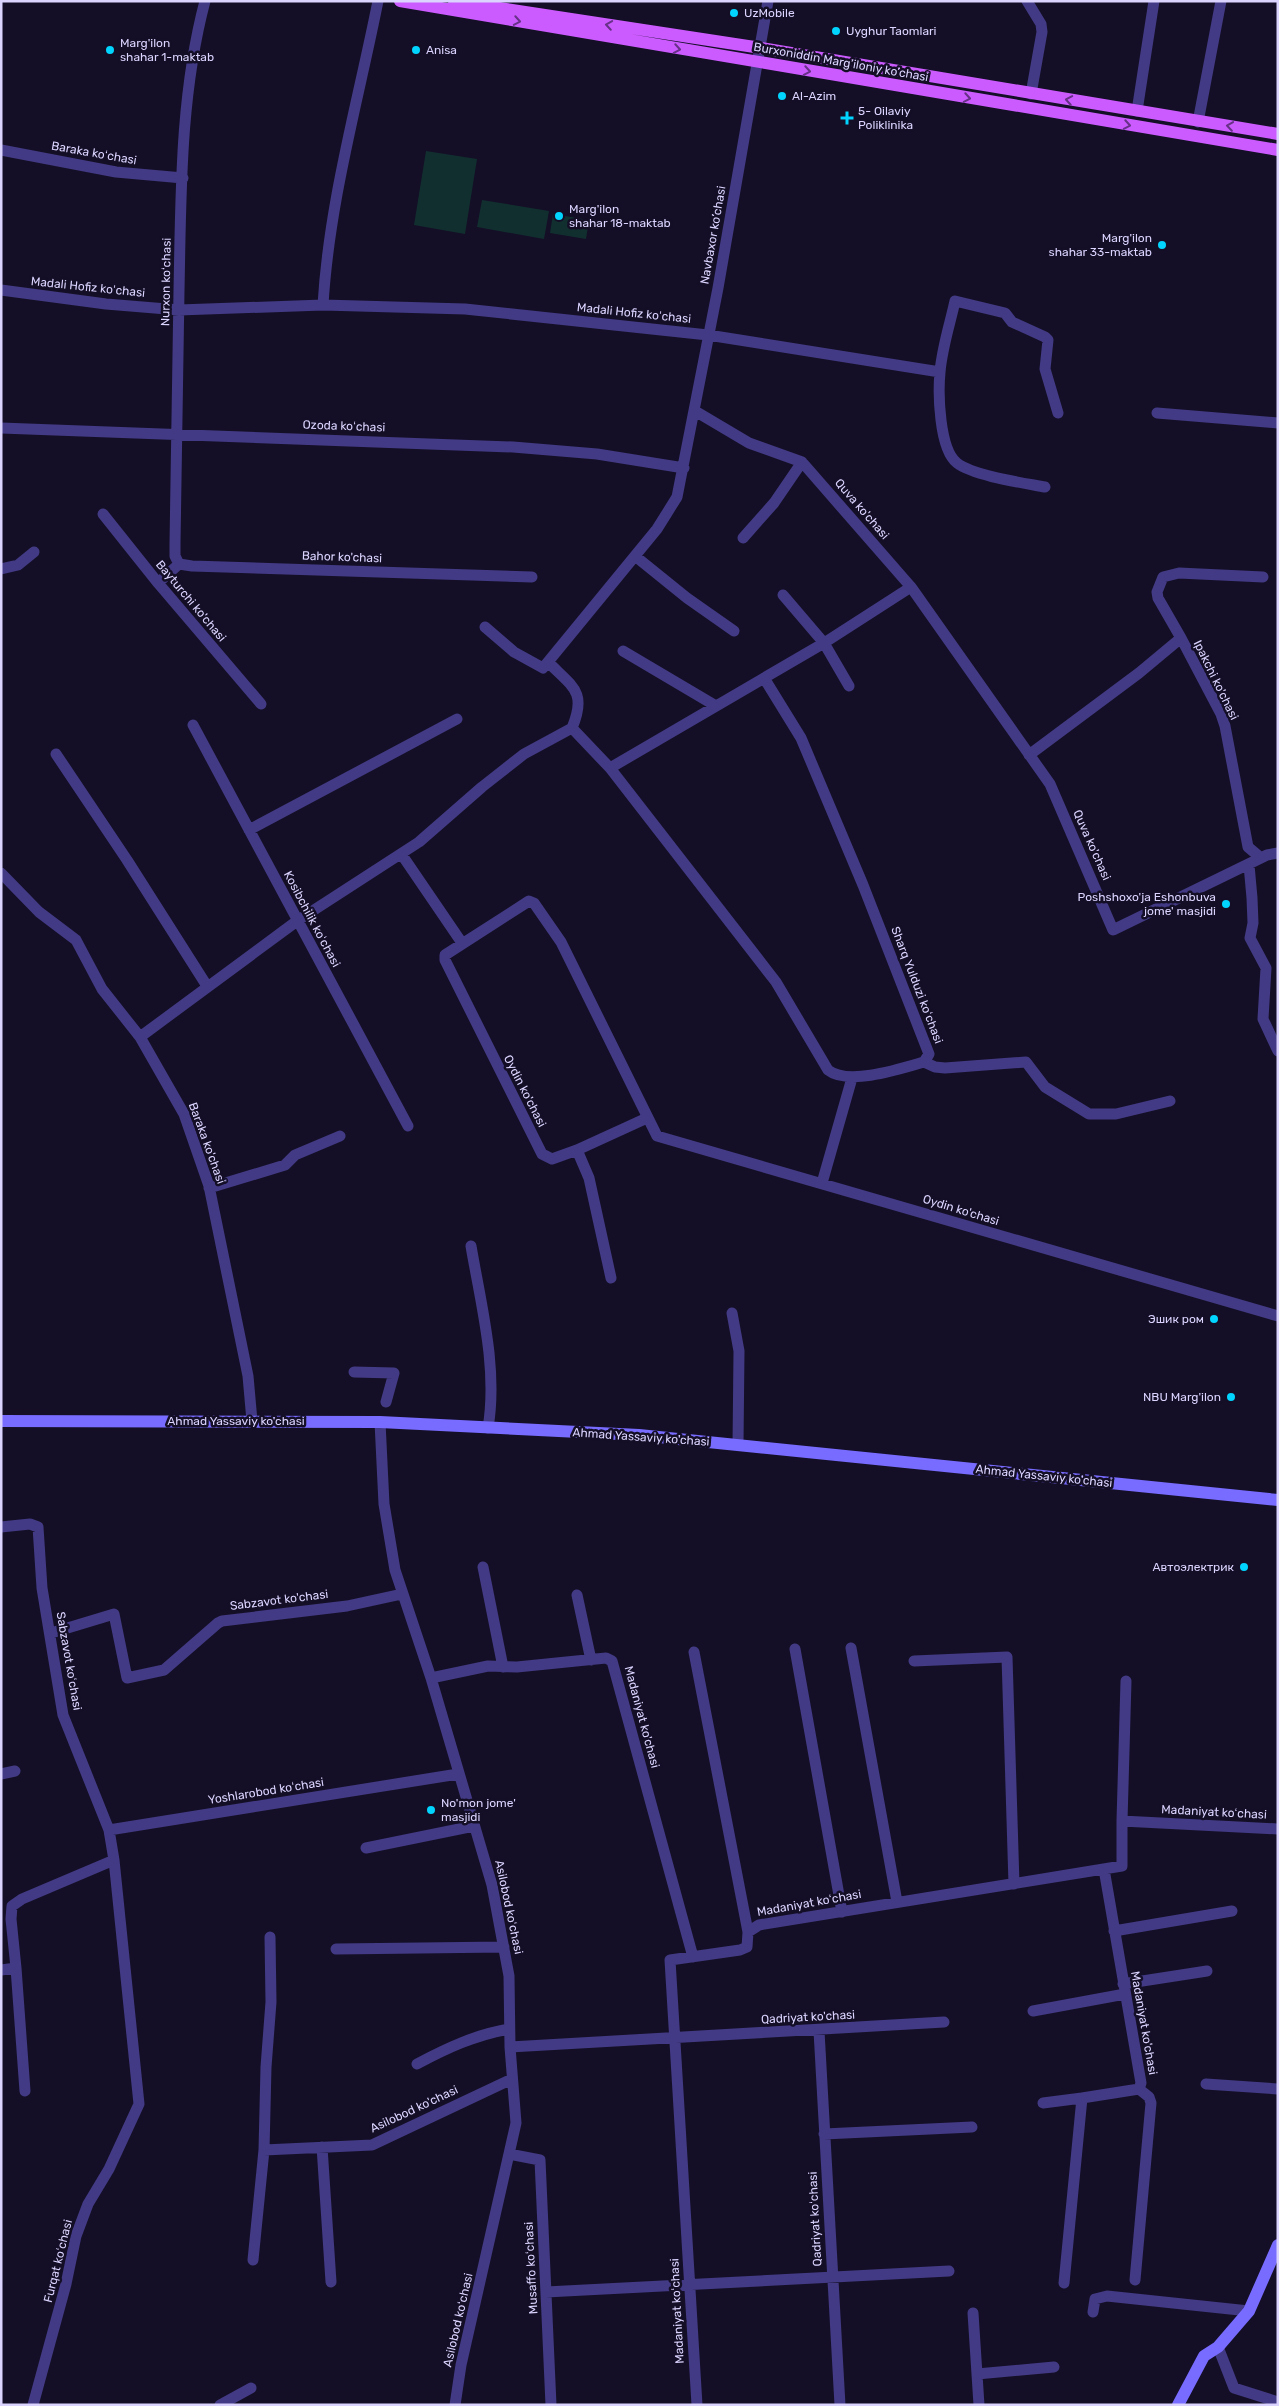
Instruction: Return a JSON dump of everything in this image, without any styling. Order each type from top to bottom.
[{"type":"main road","name":"Burxoniddin Marg’iloniy ko’chasi","points":[[400,1],[1278,150]]},
{"type":"main road","name":"Burxoniddin Marg’iloniy ko’chasi","points":[[454,1],[760,48],[1278,134]]},
{"type":"main road","name":"Ahmad Yassaviy ko'chasi","points":[[1,1421],[380,1422],[639,1435],[1278,1500]]},
{"type":"main road","points":[[1178,2405],[1204,2356],[1218,2348],[1249,2311],[1278,2245]]},
{"type":"street","name":"Nurxon koʻchasi","points":[[179,564],[175,556],[175,544],[182,178],[187,96],[193,51],[205,1]]},
{"type":"street","points":[[323,305],[324,275],[333,219],[378,1]]},
{"type":"street","name":"Navbaxor ko’chasi","points":[[695,412],[759,62],[768,1]]},
{"type":"street","points":[[1027,1],[1042,24],[1031,94]]},
{"type":"street","points":[[1137,112],[1154,1]]},
{"type":"street","points":[[1198,122],[1221,1]]},
{"type":"street","name":"Baraka koʻchasi","points":[[1,150],[116,172],[182,178]]},
{"type":"street","name":"Madali Hofiz koʻchasi","points":[[1,290],[106,304],[179,310],[323,305],[465,309],[708,335],[940,372]]},
{"type":"street","points":[[1045,486],[991,476],[957,463],[945,442],[942,427],[940,372],[955,301],[1005,313],[1012,322],[1048,340],[1045,369],[1058,413]]},
{"type":"street","points":[[485,627],[514,652],[541,668],[549,663],[670,512],[677,497],[695,412]]},
{"type":"street","name":"Quva ko'chasi","points":[[695,412],[749,443],[802,462],[911,587],[1050,784],[1113,930],[1211,881],[1248,865]]},
{"type":"street","points":[[1157,413],[1278,423]]},
{"type":"street","name":"Ozoda koʻchasi","points":[[1,428],[177,433],[513,447],[597,454],[684,468]]},
{"type":"street","points":[[743,538],[774,503],[802,462]]},
{"type":"street","name":"Bayturchi ko'chasi","points":[[103,514],[158,583],[261,704]]},
{"type":"street","points":[[1,569],[18,565],[34,552]]},
{"type":"street","points":[[635,556],[687,598],[734,631]]},
{"type":"street","points":[[158,583],[179,564]]},
{"type":"street","name":"Bahor ko'chasi","points":[[179,564],[192,566],[532,577]]},
{"type":"street","points":[[1181,638],[1158,598],[1157,592],[1163,577],[1179,573],[1263,577]]},
{"type":"street","points":[[610,768],[824,643],[911,587]]},
{"type":"street","points":[[783,595],[824,643],[849,686]]},
{"type":"street","name":"Ipakchi ko'chasi","points":[[1029,755],[1181,638],[1225,726],[1248,847],[1261,858]]},
{"type":"street","points":[[623,651],[716,706]]},
{"type":"street","points":[[140,1037],[297,920],[402,855],[524,754],[572,728],[580,702],[576,690],[549,663]]},
{"type":"street","name":"Sharq Yulduzi koʻchasi","points":[[764,678],[800,738],[863,885],[929,1054],[924,1062],[852,1078]]},
{"type":"street","points":[[249,830],[457,719]]},
{"type":"street","name":"Kosibchilik koʻchasi","points":[[193,725],[408,1126]]},
{"type":"street","points":[[572,728],[610,768],[776,982],[828,1070],[836,1076],[852,1078],[822,1183]]},
{"type":"street","points":[[56,754],[207,986]]},
{"type":"street","points":[[1278,853],[1261,858],[1248,865],[1253,923],[1250,938],[1266,968],[1263,1019],[1278,1051]]},
{"type":"street","points":[[402,855],[462,943]]},
{"type":"street","name":"Baraka ko'chasi","points":[[2,874],[19,889],[39,912],[76,940],[102,988],[140,1037],[184,1114],[209,1188],[248,1376],[252,1421]]},
{"type":"street","name":"Oydin ko'chasi","points":[[647,1118],[577,1150],[552,1159],[542,1154],[444,960],[445,955],[529,901],[534,903],[561,942],[657,1136],[665,1140],[822,1183],[1278,1316]]},
{"type":"street","points":[[924,1062],[935,1067],[945,1068],[1026,1062],[1045,1087],[1089,1114],[1116,1114],[1170,1101]]},
{"type":"street","points":[[209,1188],[285,1164],[295,1155],[340,1136]]},
{"type":"street","points":[[577,1150],[589,1178],[611,1278]]},
{"type":"street","points":[[471,1246],[488,1347],[492,1406],[488,1428]]},
{"type":"street","points":[[732,1313],[739,1350],[738,1445]]},
{"type":"street","points":[[354,1372],[394,1373],[386,1402]]},
{"type":"street","name":"Asilobod koʻchasi","points":[[380,1422],[384,1504],[395,1570],[432,1678],[458,1774],[492,1885],[509,1976],[510,2047],[516,2123],[461,2365],[456,2405]]},
{"type":"street","name":"Sabzavot koʻchasi","points":[[1,1527],[30,1524],[38,1527],[42,1588],[51,1633],[63,1715],[109,1830]]},
{"type":"street","points":[[483,1567],[503,1667]]},
{"type":"street","name":"Sabzavot ko'chasi","points":[[51,1633],[114,1614],[127,1678],[164,1670],[222,1621],[347,1606],[402,1594]]},
{"type":"street","points":[[576,1595],[591,1660]]},
{"type":"street","points":[[851,1648],[897,1902]]},
{"type":"street","points":[[795,1649],[842,1912]]},
{"type":"street","points":[[694,1652],[748,1932]]},
{"type":"street","points":[[914,1661],[1007,1657],[1014,1884]]},
{"type":"street","name":"Madaniyat ko'chasi","points":[[432,1678],[488,1666],[503,1667],[606,1658],[612,1661],[693,1957]]},
{"type":"street","points":[[1122,1821],[1126,1681]]},
{"type":"street","points":[[1,1774],[15,1771]]},
{"type":"street","name":"Yoshlarobod koʻchasi","points":[[109,1830],[458,1774]]},
{"type":"street","name":"Madaniyat koʻchasi","points":[[697,2405],[670,1960],[740,1950],[747,1947],[748,1932],[759,1925],[1122,1866],[1122,1821],[1278,1829]]},
{"type":"street","points":[[366,1848],[474,1826]]},
{"type":"street","points":[[25,2090],[11,1919],[12,1906],[22,1898],[114,1860],[109,1830]]},
{"type":"street","name":"Furqat koʻchasi","points":[[33,2405],[66,2284],[76,2236],[88,2204],[109,2168],[139,2104],[114,1860]]},
{"type":"street","name":"Madaniyat ko'chasi","points":[[1043,2104],[1139,2089],[1141,2084],[1104,1869]]},
{"type":"street","points":[[1114,1931],[1232,1912]]},
{"type":"street","points":[[253,2260],[264,2150],[266,2067],[271,2002],[270,1937]]},
{"type":"street","points":[[336,1949],[504,1947]]},
{"type":"street","points":[[1,1970],[16,1968]]},
{"type":"street","points":[[1033,2011],[1207,1971]]},
{"type":"street","name":"Qadriyat ko'chasi","points":[[510,2047],[819,2031],[944,2022]]},
{"type":"street","points":[[417,2064],[450,2046],[481,2034],[510,2028]]},
{"type":"street","name":"Qadriyat koʻchasi","points":[[819,2031],[840,2405]]},
{"type":"street","name":"Asilobod ko'chasi","points":[[264,2150],[372,2145],[512,2079]]},
{"type":"street","points":[[1206,2084],[1278,2089]]},
{"type":"street","points":[[1135,2280],[1151,2103],[1149,2097],[1139,2089]]},
{"type":"street","points":[[1064,2283],[1082,2098]]},
{"type":"street","points":[[824,2134],[972,2127]]},
{"type":"street","points":[[322,2147],[331,2282]]},
{"type":"street","name":"Musaffo koʻchasi","points":[[509,2154],[540,2160],[551,2405]]},
{"type":"street","points":[[546,2292],[949,2271]]},
{"type":"street","points":[[1093,2312],[1095,2299],[1107,2296],[1249,2311]]},
{"type":"street","points":[[973,2313],[979,2405]]},
{"type":"street","points":[[1218,2348],[1234,2388],[1278,2402]]},
{"type":"street","points":[[977,2374],[1054,2368]]},
{"type":"street","points":[[220,2405],[251,2388]]},
{"type":"green space","points":[[426,151],[477,159],[465,234],[414,225]]},
{"type":"green space","points":[[482,200],[549,211],[544,239],[477,227]]},
{"type":"green space","points":[[553,214],[589,220],[586,239],[550,233]]},
{"type":"place","name":"UzMobile","points":[[734,13]]},
{"type":"place","name":"Uyghur Taomlari","points":[[836,31]]},
{"type":"place","name":"Marg'ilon shahar 1-maktab","points":[[110,50]]},
{"type":"place","name":"Anisa","points":[[416,50]]},
{"type":"place","name":"Al-Azim","points":[[782,96]]},
{"type":"place","name":"5- Oilaviy Poliklinika","points":[[847,118]]},
{"type":"place","name":"Marg'ilon shahar 18-maktab","points":[[559,216]]},
{"type":"place","name":"Marg'ilon shahar 33-maktab","points":[[1162,245]]},
{"type":"place","name":"Poshshoxo'ja Eshonbuva jome' masjidi","points":[[1226,904]]},
{"type":"place","name":"Эшик ром","points":[[1214,1319]]},
{"type":"place","name":"NBU Marg'ilon","points":[[1231,1397]]},
{"type":"place","name":"Автоэлектрик","points":[[1244,1567]]},
{"type":"place","name":"No'mon jome' masjidi","points":[[431,1810]]}]
